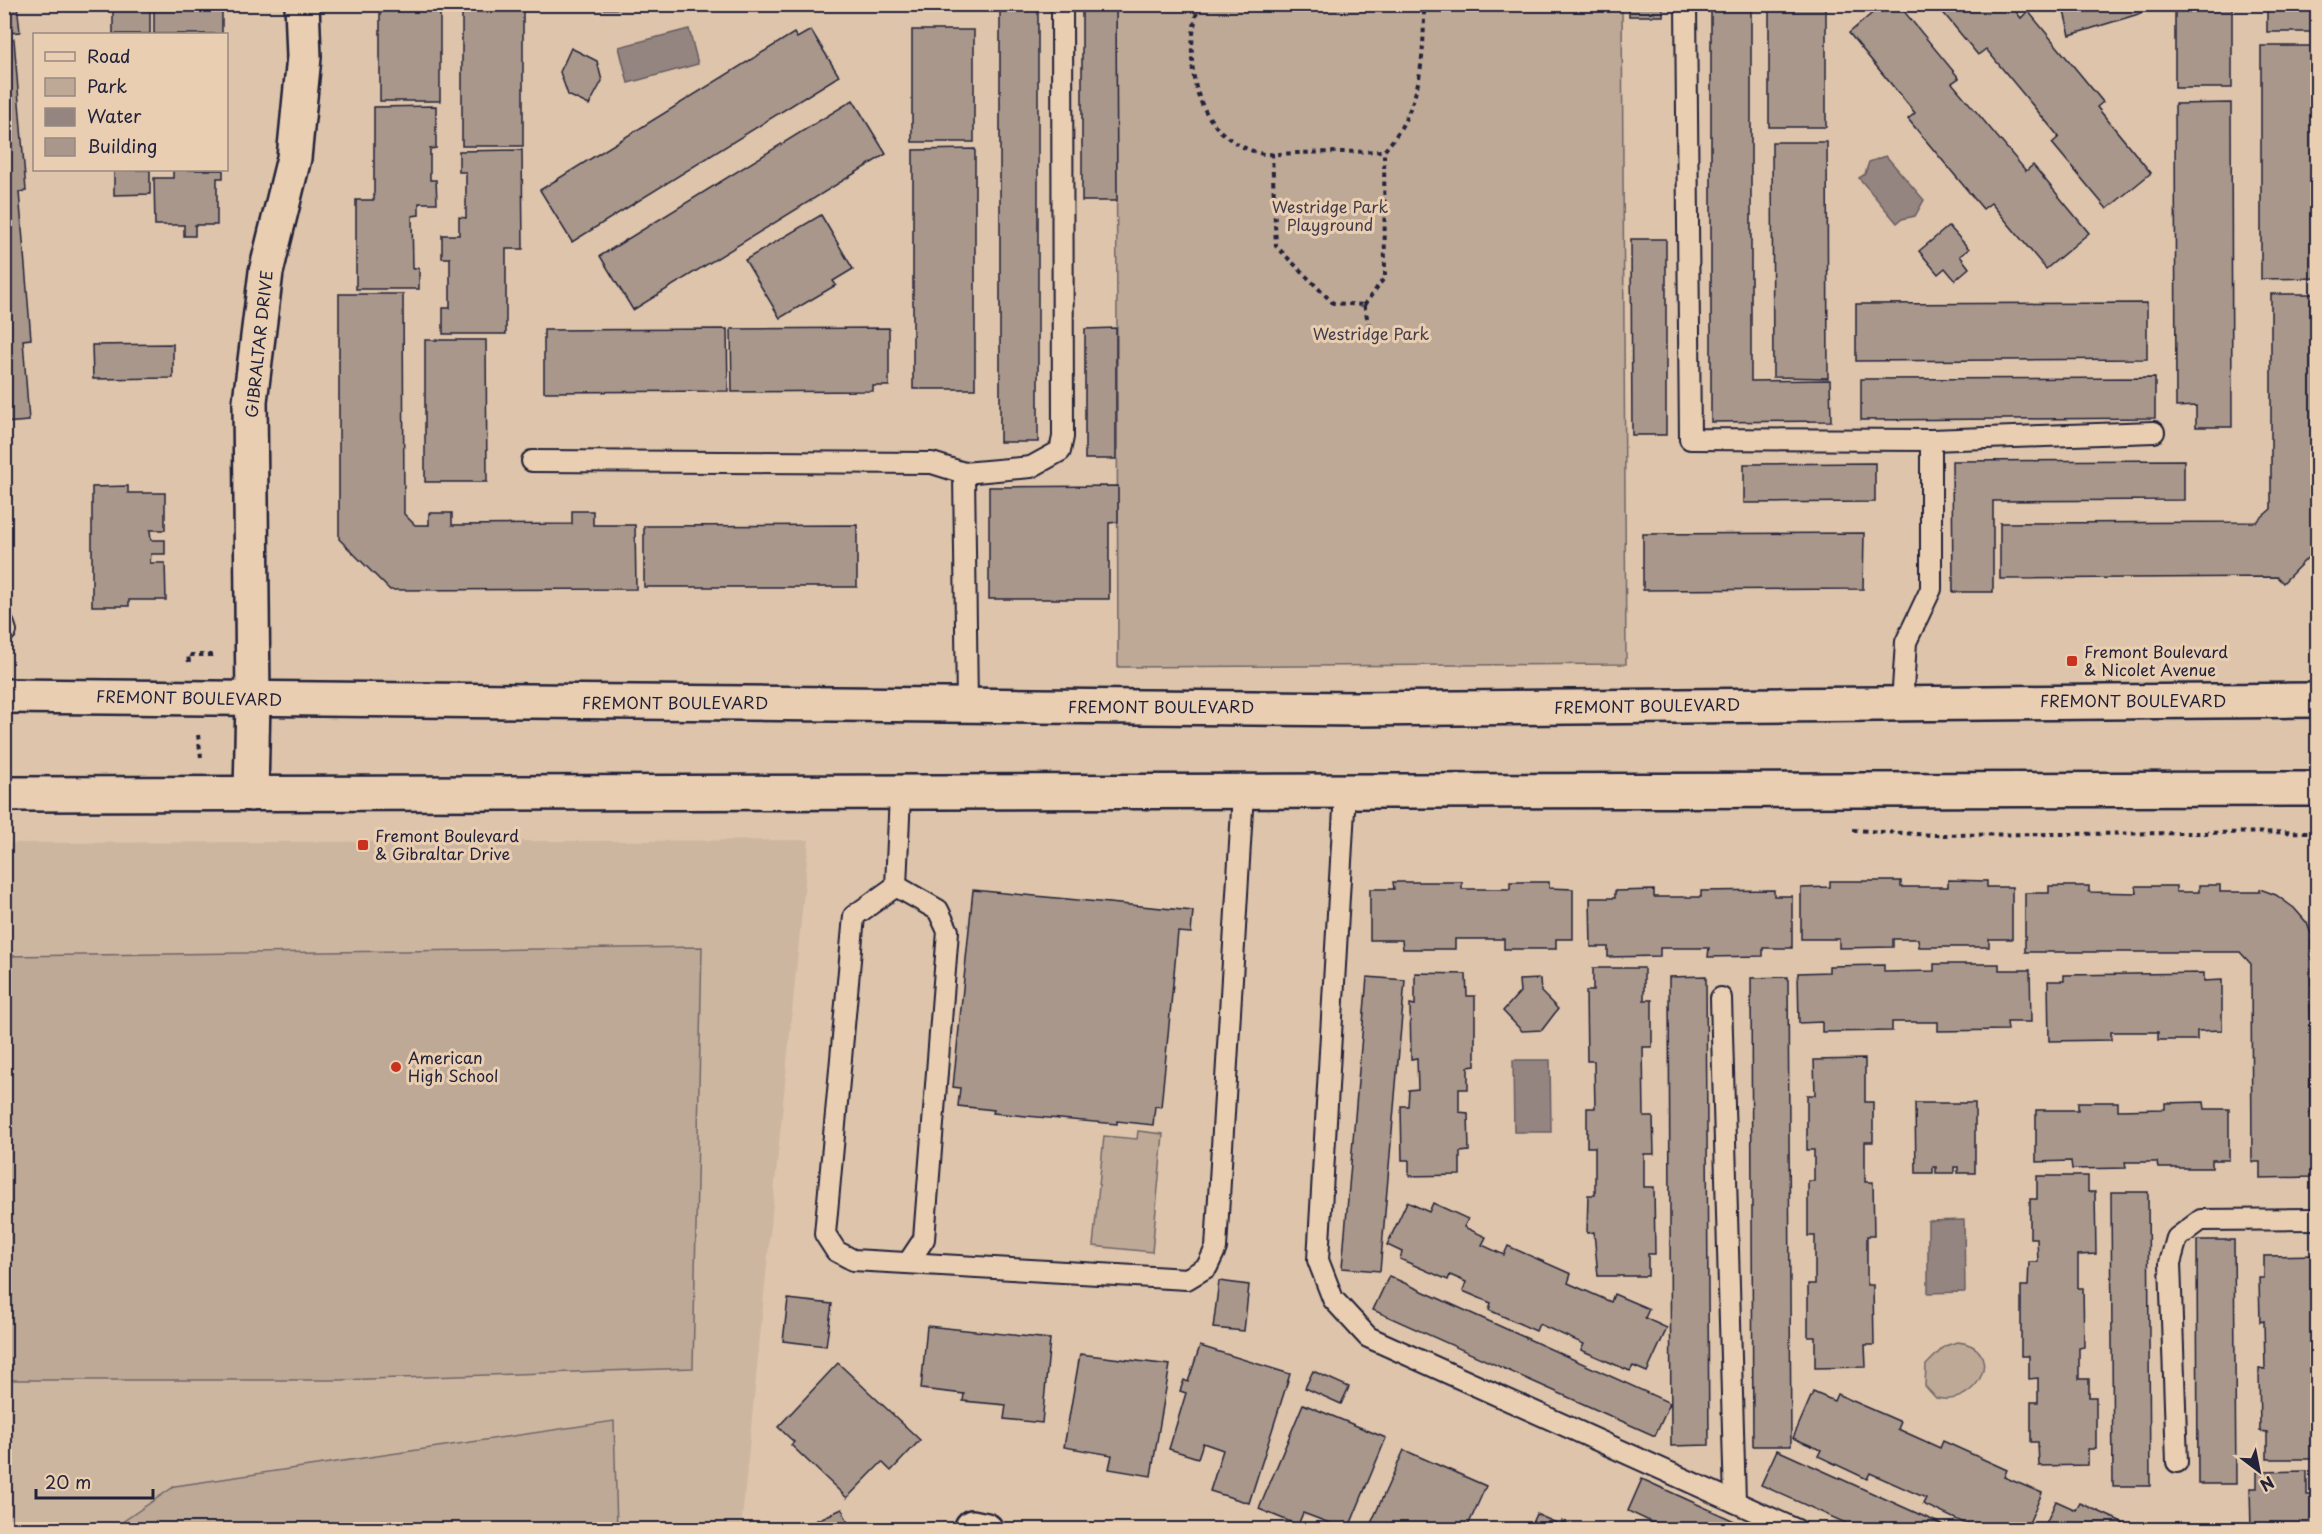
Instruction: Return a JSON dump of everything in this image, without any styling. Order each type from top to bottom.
[{"type":"main road","name":"GIBRALTAR DRIVE","points":[[251,794],[253,699],[250,401],[266,272],[294,158],[304,57],[302,4]]},
{"type":"main road","name":"FREMONT BOULEVARD","points":[[4,696],[1357,709],[2318,700]]},
{"type":"main road","points":[[4,794],[900,794],[2318,789]]},
{"type":"lane","points":[[532,461],[932,463],[964,473],[1031,467],[1060,451],[1064,437],[1062,4]]},
{"type":"lane","points":[[1686,4],[1690,439],[1931,440],[2154,432]]},
{"type":"lane","points":[[1902,704],[1906,642],[1931,590],[1931,440]]},
{"type":"lane","points":[[964,473],[967,705]]},
{"type":"lane","points":[[1345,792],[1318,1260],[1333,1299],[1368,1337],[1797,1530]]},
{"type":"lane","points":[[896,886],[854,916],[825,1234],[836,1251],[853,1260],[1187,1279],[1207,1268],[1216,1248],[1243,793]]},
{"type":"lane","points":[[896,886],[900,794]]},
{"type":"lane","points":[[896,886],[938,910],[948,931],[924,1239],[908,1263]]},
{"type":"lane","points":[[1721,998],[1735,1502]]},
{"type":"lane","points":[[2177,1462],[2170,1263],[2177,1238],[2201,1220],[2318,1219]]},
{"type":"path","points":[[1199,4],[1190,48],[1194,81],[1213,125],[1230,142],[1262,154],[1384,151]]},
{"type":"path","points":[[1364,305],[1385,277],[1384,151],[1405,123],[1418,90],[1424,56],[1424,4]]},
{"type":"path","points":[[1272,153],[1276,246],[1333,303],[1364,305]]},
{"type":"path","points":[[1364,305],[1371,333]]},
{"type":"shaded area","name":"American High School","points":[[809,840],[741,1529],[5,1529],[4,843]]},
{"type":"green space","name":"Westridge Park","points":[[1116,5],[1622,5],[1626,664],[1118,667]]},
{"type":"green space","points":[[702,947],[693,1368],[340,1380],[5,1380],[5,956]]},
{"type":"green space","points":[[1138,1131],[1163,1134],[1152,1252],[1093,1246],[1104,1136],[1137,1139]]},
{"type":"green space","points":[[1957,1342],[1972,1346],[1981,1354],[1983,1364],[1981,1375],[1975,1386],[1965,1394],[1952,1399],[1936,1398],[1925,1386],[1926,1365],[1945,1346]]},
{"type":"green space","points":[[614,1421],[617,1529],[112,1529],[175,1486]]},
{"type":"water","points":[[689,29],[698,64],[628,83],[619,47]]},
{"type":"water","points":[[1886,156],[1924,200],[1915,216],[1902,219],[1897,223],[1859,178],[1865,174],[1869,162]]},
{"type":"water","points":[[1513,1060],[1550,1060],[1551,1132],[1514,1132]]},
{"type":"water","points":[[1964,1220],[1965,1292],[1928,1293],[1928,1221]]},
{"type":"building","points":[[4,4],[17,4],[20,32],[6,33],[7,40],[14,39],[26,191],[19,192],[31,339],[23,340],[29,421],[4,423]]},
{"type":"building","points":[[113,4],[150,4],[150,33],[113,33]]},
{"type":"building","points":[[154,4],[222,4],[222,33],[154,33]]},
{"type":"building","points":[[380,4],[440,4],[440,101],[380,101]]},
{"type":"building","points":[[462,4],[523,4],[523,146],[462,146]]},
{"type":"building","points":[[544,4],[783,4],[783,8],[544,9]]},
{"type":"building","points":[[790,4],[989,4],[988,6],[790,6]]},
{"type":"building","points":[[1000,4],[1038,4],[1038,442],[1000,442]]},
{"type":"building","points":[[1082,4],[1116,4],[1117,201],[1082,201]]},
{"type":"building","points":[[1629,4],[1663,4],[1663,16],[1629,16]]},
{"type":"building","points":[[1711,4],[1751,4],[1751,381],[1830,380],[1831,421],[1711,422]]},
{"type":"building","points":[[1769,4],[1826,4],[1826,127],[1769,127]]},
{"type":"building","points":[[1883,4],[1895,4],[1900,11],[1903,10],[1959,78],[1952,83],[2026,171],[2033,165],[2089,233],[2046,269],[1991,203],[1983,209],[1908,119],[1915,113],[1849,33]]},
{"type":"building","points":[[1936,4],[2010,4],[2021,18],[2028,11],[2103,102],[2097,107],[2151,173],[2107,209],[2052,143],[2059,137],[1986,49],[1978,55]]},
{"type":"building","points":[[2062,4],[2139,4],[2142,13],[2070,35]]},
{"type":"building","points":[[2175,4],[2232,4],[2232,88],[2175,88]]},
{"type":"building","points":[[2267,4],[2318,4],[2318,32],[2267,32]]},
{"type":"building","points":[[811,30],[839,76],[572,242],[540,190],[794,33],[797,38]]},
{"type":"building","points":[[912,30],[974,30],[974,142],[912,142]]},
{"type":"building","points":[[2261,46],[2317,46],[2318,278],[2261,279]]},
{"type":"building","points":[[571,48],[597,61],[602,81],[589,105],[568,95],[560,72]]},
{"type":"building","points":[[853,100],[886,154],[633,310],[600,256]]},
{"type":"building","points":[[2231,103],[2232,427],[2196,427],[2196,406],[2176,407],[2175,104]]},
{"type":"building","points":[[436,106],[436,148],[430,149],[430,180],[436,180],[437,203],[419,203],[419,215],[412,216],[413,269],[419,268],[419,289],[356,289],[356,200],[374,200],[374,107]]},
{"type":"building","points":[[1772,142],[1827,142],[1828,378],[1773,377]]},
{"type":"building","points":[[975,149],[975,389],[913,389],[913,150]]},
{"type":"building","points":[[522,150],[523,249],[506,249],[506,334],[443,334],[443,308],[450,308],[450,258],[442,258],[442,235],[459,235],[459,217],[466,218],[466,172],[459,172],[459,151]]},
{"type":"building","points":[[114,171],[150,171],[150,194],[114,195]]},
{"type":"building","points":[[173,171],[223,171],[223,178],[217,178],[217,225],[195,225],[195,236],[184,236],[184,225],[155,225],[154,178],[173,178]]},
{"type":"building","points":[[821,215],[853,269],[833,281],[836,285],[780,318],[745,260]]},
{"type":"building","points":[[1949,226],[1969,249],[1960,256],[1969,268],[1955,280],[1945,268],[1938,274],[1919,251]]},
{"type":"building","points":[[1631,239],[1666,239],[1666,435],[1632,435]]},
{"type":"building","points":[[339,294],[403,294],[404,514],[415,525],[429,525],[429,513],[452,513],[452,525],[572,524],[572,511],[593,511],[593,525],[635,525],[636,589],[390,590],[339,539]]},
{"type":"building","points":[[2271,294],[2318,294],[2318,547],[2283,583],[2277,577],[2000,579],[2000,523],[2256,522],[2271,509]]},
{"type":"building","points":[[2147,303],[2147,359],[1856,361],[1856,304]]},
{"type":"building","points":[[889,328],[889,386],[873,386],[873,391],[732,392],[731,329]]},
{"type":"building","points":[[1116,328],[1116,459],[1085,459],[1085,329]]},
{"type":"building","points":[[727,329],[728,391],[544,392],[544,330]]},
{"type":"building","points":[[425,340],[486,340],[487,482],[425,482]]},
{"type":"building","points":[[173,344],[173,378],[93,379],[92,345]]},
{"type":"building","points":[[2155,378],[2155,418],[1861,420],[1861,379]]},
{"type":"building","points":[[2184,460],[2184,500],[1993,501],[1993,592],[1953,592],[1952,461]]},
{"type":"building","points":[[1875,463],[1875,502],[1744,503],[1744,464]]},
{"type":"building","points":[[128,486],[128,493],[165,493],[165,530],[150,530],[151,540],[165,540],[165,554],[151,554],[150,563],[165,563],[166,600],[129,600],[129,606],[92,606],[92,487]]},
{"type":"building","points":[[1118,486],[1118,522],[1109,523],[1109,599],[989,599],[989,487]]},
{"type":"building","points":[[857,525],[857,587],[644,587],[644,526]]},
{"type":"building","points":[[1864,533],[1863,589],[1643,590],[1643,534]]},
{"type":"building","points":[[1948,880],[1987,881],[1987,887],[2012,887],[2012,939],[1989,939],[1989,947],[1919,947],[1918,939],[1893,939],[1893,947],[1839,948],[1839,939],[1801,939],[1801,888],[1830,887],[1830,881],[1901,881],[1901,887],[1948,887]]},
{"type":"building","points":[[1393,882],[1462,882],[1462,889],[1510,889],[1510,882],[1549,882],[1549,888],[1573,889],[1573,939],[1556,939],[1556,949],[1504,949],[1504,939],[1455,939],[1455,949],[1403,949],[1402,940],[1370,940],[1370,889],[1394,889]]},
{"type":"building","points":[[2199,885],[2220,885],[2220,892],[2260,892],[2260,889],[2276,895],[2294,908],[2307,923],[2313,939],[2311,939],[2311,984],[2317,983],[2317,1005],[2310,1005],[2311,1025],[2318,1025],[2318,1066],[2310,1066],[2310,1113],[2314,1112],[2315,1153],[2311,1153],[2312,1177],[2260,1178],[2260,1162],[2252,1162],[2251,964],[2240,952],[2025,952],[2025,893],[2049,893],[2049,886],[2089,886],[2089,892],[2137,893],[2136,886],[2176,886],[2176,892],[2199,892]]},
{"type":"building","points":[[973,890],[1193,911],[1191,933],[1178,932],[1161,1107],[1155,1106],[1153,1125],[993,1113],[994,1110],[958,1106],[960,1088],[953,1087]]},
{"type":"building","points":[[1654,890],[1654,897],[1701,897],[1701,891],[1774,890],[1774,896],[1792,896],[1792,948],[1763,948],[1763,956],[1708,957],[1709,948],[1660,948],[1660,956],[1608,957],[1608,947],[1591,947],[1590,898],[1615,898],[1615,891]]},
{"type":"building","points":[[1934,964],[1999,964],[1999,970],[2030,970],[2031,1022],[2007,1022],[2008,1030],[1938,1031],[1938,1022],[1892,1022],[1892,1031],[1822,1032],[1822,1022],[1799,1023],[1798,973],[1829,972],[1829,966],[1884,965],[1884,972],[1934,971]]},
{"type":"building","points":[[1593,968],[1644,968],[1644,1000],[1652,1000],[1652,1047],[1643,1047],[1644,1117],[1653,1117],[1654,1154],[1644,1154],[1644,1187],[1654,1187],[1655,1254],[1648,1254],[1648,1276],[1598,1276],[1594,1232],[1587,1233],[1588,1195],[1595,1195],[1595,1147],[1587,1147],[1587,1108],[1595,1108],[1594,1061],[1587,1061],[1586,991],[1593,991]]},
{"type":"building","points":[[1415,973],[1466,974],[1467,996],[1475,996],[1475,1066],[1468,1067],[1468,1089],[1459,1089],[1459,1112],[1468,1113],[1469,1151],[1460,1152],[1460,1175],[1409,1176],[1409,1160],[1402,1160],[1401,1106],[1408,1106],[1409,1090],[1418,1089],[1417,1058],[1411,1059],[1410,1004],[1415,1005]]},
{"type":"building","points":[[2204,973],[2204,981],[2222,980],[2222,1030],[2197,1031],[2197,1040],[2158,1040],[2158,1032],[2111,1032],[2111,1040],[2049,1041],[2048,981],[2064,981],[2064,975]]},
{"type":"building","points":[[1706,976],[1709,1445],[1671,1446],[1669,977]]},
{"type":"building","points":[[1367,977],[1405,980],[1380,1271],[1342,1268]]},
{"type":"building","points":[[1788,977],[1791,1446],[1753,1446],[1751,978]]},
{"type":"building","points":[[1540,979],[1541,992],[1558,1009],[1542,1030],[1522,1031],[1503,1011],[1520,992],[1519,980]]},
{"type":"building","points":[[1865,1059],[1865,1102],[1873,1102],[1873,1142],[1865,1142],[1865,1182],[1873,1182],[1874,1236],[1867,1236],[1867,1285],[1873,1285],[1874,1345],[1865,1345],[1866,1367],[1815,1368],[1815,1337],[1808,1337],[1808,1284],[1815,1284],[1815,1236],[1808,1236],[1808,1181],[1814,1181],[1814,1150],[1807,1150],[1807,1095],[1815,1095],[1814,1060]]},
{"type":"building","points":[[2078,1102],[2118,1102],[2118,1110],[2165,1109],[2165,1103],[2204,1102],[2205,1109],[2229,1109],[2229,1160],[2212,1160],[2212,1168],[2158,1168],[2157,1162],[2125,1162],[2126,1168],[2072,1169],[2071,1161],[2036,1162],[2036,1110],[2078,1110]]},
{"type":"building","points":[[1915,1103],[1975,1103],[1975,1173],[1958,1173],[1958,1167],[1954,1167],[1954,1173],[1936,1173],[1936,1167],[1933,1167],[1933,1173],[1916,1173]]},
{"type":"building","points":[[2037,1176],[2088,1176],[2088,1192],[2095,1192],[2096,1254],[2078,1255],[2078,1288],[2083,1288],[2084,1347],[2079,1348],[2079,1379],[2089,1379],[2089,1397],[2096,1397],[2096,1449],[2088,1449],[2088,1465],[2039,1466],[2038,1442],[2031,1442],[2031,1402],[2038,1402],[2038,1378],[2029,1379],[2029,1356],[2021,1356],[2021,1286],[2028,1286],[2029,1262],[2038,1262],[2037,1238],[2030,1238],[2030,1199],[2037,1199]]},
{"type":"building","points":[[2111,1192],[2148,1192],[2150,1486],[2113,1486]]},
{"type":"building","points":[[1407,1202],[1429,1212],[1433,1203],[1468,1219],[1464,1227],[1486,1237],[1482,1245],[1504,1255],[1508,1246],[1571,1274],[1568,1283],[1611,1302],[1614,1294],[1649,1309],[1645,1318],[1667,1328],[1647,1372],[1633,1366],[1630,1371],[1581,1350],[1584,1344],[1539,1324],[1536,1331],[1489,1310],[1491,1303],[1463,1291],[1466,1282],[1450,1275],[1448,1280],[1400,1259],[1402,1252],[1387,1245]]},
{"type":"building","points":[[2197,1240],[2234,1240],[2236,1484],[2198,1484]]},
{"type":"building","points":[[2318,1255],[2318,1459],[2267,1459],[2267,1432],[2260,1431],[2259,1368],[2265,1369],[2264,1321],[2260,1322],[2259,1278],[2264,1278],[2264,1256]]},
{"type":"building","points":[[1389,1276],[1670,1403],[1655,1436],[1373,1310]]},
{"type":"building","points":[[1219,1281],[1249,1285],[1244,1331],[1213,1328]]},
{"type":"building","points":[[788,1299],[832,1304],[826,1346],[783,1341]]},
{"type":"building","points":[[927,1326],[1050,1339],[1042,1423],[1004,1419],[1006,1405],[963,1401],[964,1394],[921,1389]]},
{"type":"building","points":[[1200,1346],[1290,1374],[1249,1503],[1210,1491],[1223,1450],[1203,1443],[1198,1458],[1169,1449],[1186,1393],[1180,1391],[1184,1380],[1188,1382]]},
{"type":"building","points":[[1080,1354],[1170,1365],[1151,1476],[1109,1469],[1112,1455],[1064,1447]]},
{"type":"building","points":[[838,1363],[920,1440],[891,1471],[882,1462],[847,1498],[791,1445],[794,1442],[778,1427]]},
{"type":"building","points":[[1313,1371],[1349,1387],[1341,1404],[1305,1388]]},
{"type":"building","points":[[1813,1392],[1834,1401],[1837,1394],[1901,1422],[1898,1429],[1940,1448],[1943,1441],[2007,1470],[2004,1477],[2042,1493],[2026,1530],[1993,1530],[1979,1523],[1977,1529],[1923,1504],[1926,1498],[1870,1473],[1867,1479],[1818,1456],[1821,1450],[1793,1438]]},
{"type":"building","points":[[1303,1404],[1386,1438],[1348,1530],[1303,1513],[1298,1525],[1259,1509]]},
{"type":"building","points":[[1404,1450],[1486,1486],[1466,1530],[1368,1530]]},
{"type":"building","points":[[1777,1450],[1954,1530],[1861,1530],[1761,1485]]},
{"type":"building","points":[[2307,1471],[2307,1495],[2315,1495],[2315,1530],[2251,1530],[2250,1488],[2257,1488],[2257,1472]]},
{"type":"building","points":[[1642,1479],[1754,1530],[1668,1530],[1628,1511]]},
{"type":"building","points":[[2056,1501],[2076,1510],[2080,1503],[2140,1530],[2043,1530]]},
{"type":"building","points":[[842,1509],[851,1530],[795,1530]]},
{"type":"building","points":[[1536,1514],[1561,1525],[1562,1521],[1582,1530],[1529,1530]]},
{"type":"place","name":"Fremont Boulevard & Nicolet Avenue","points":[[2072,661]]},
{"type":"place","name":"Fremont Boulevard & Gibraltar Drive","points":[[363,845]]},
{"type":"place","name":"American High School","points":[[396,1067]]},
{"type":"park label","name":"Westridge Park Playground","points":[[1330,216]]}]
